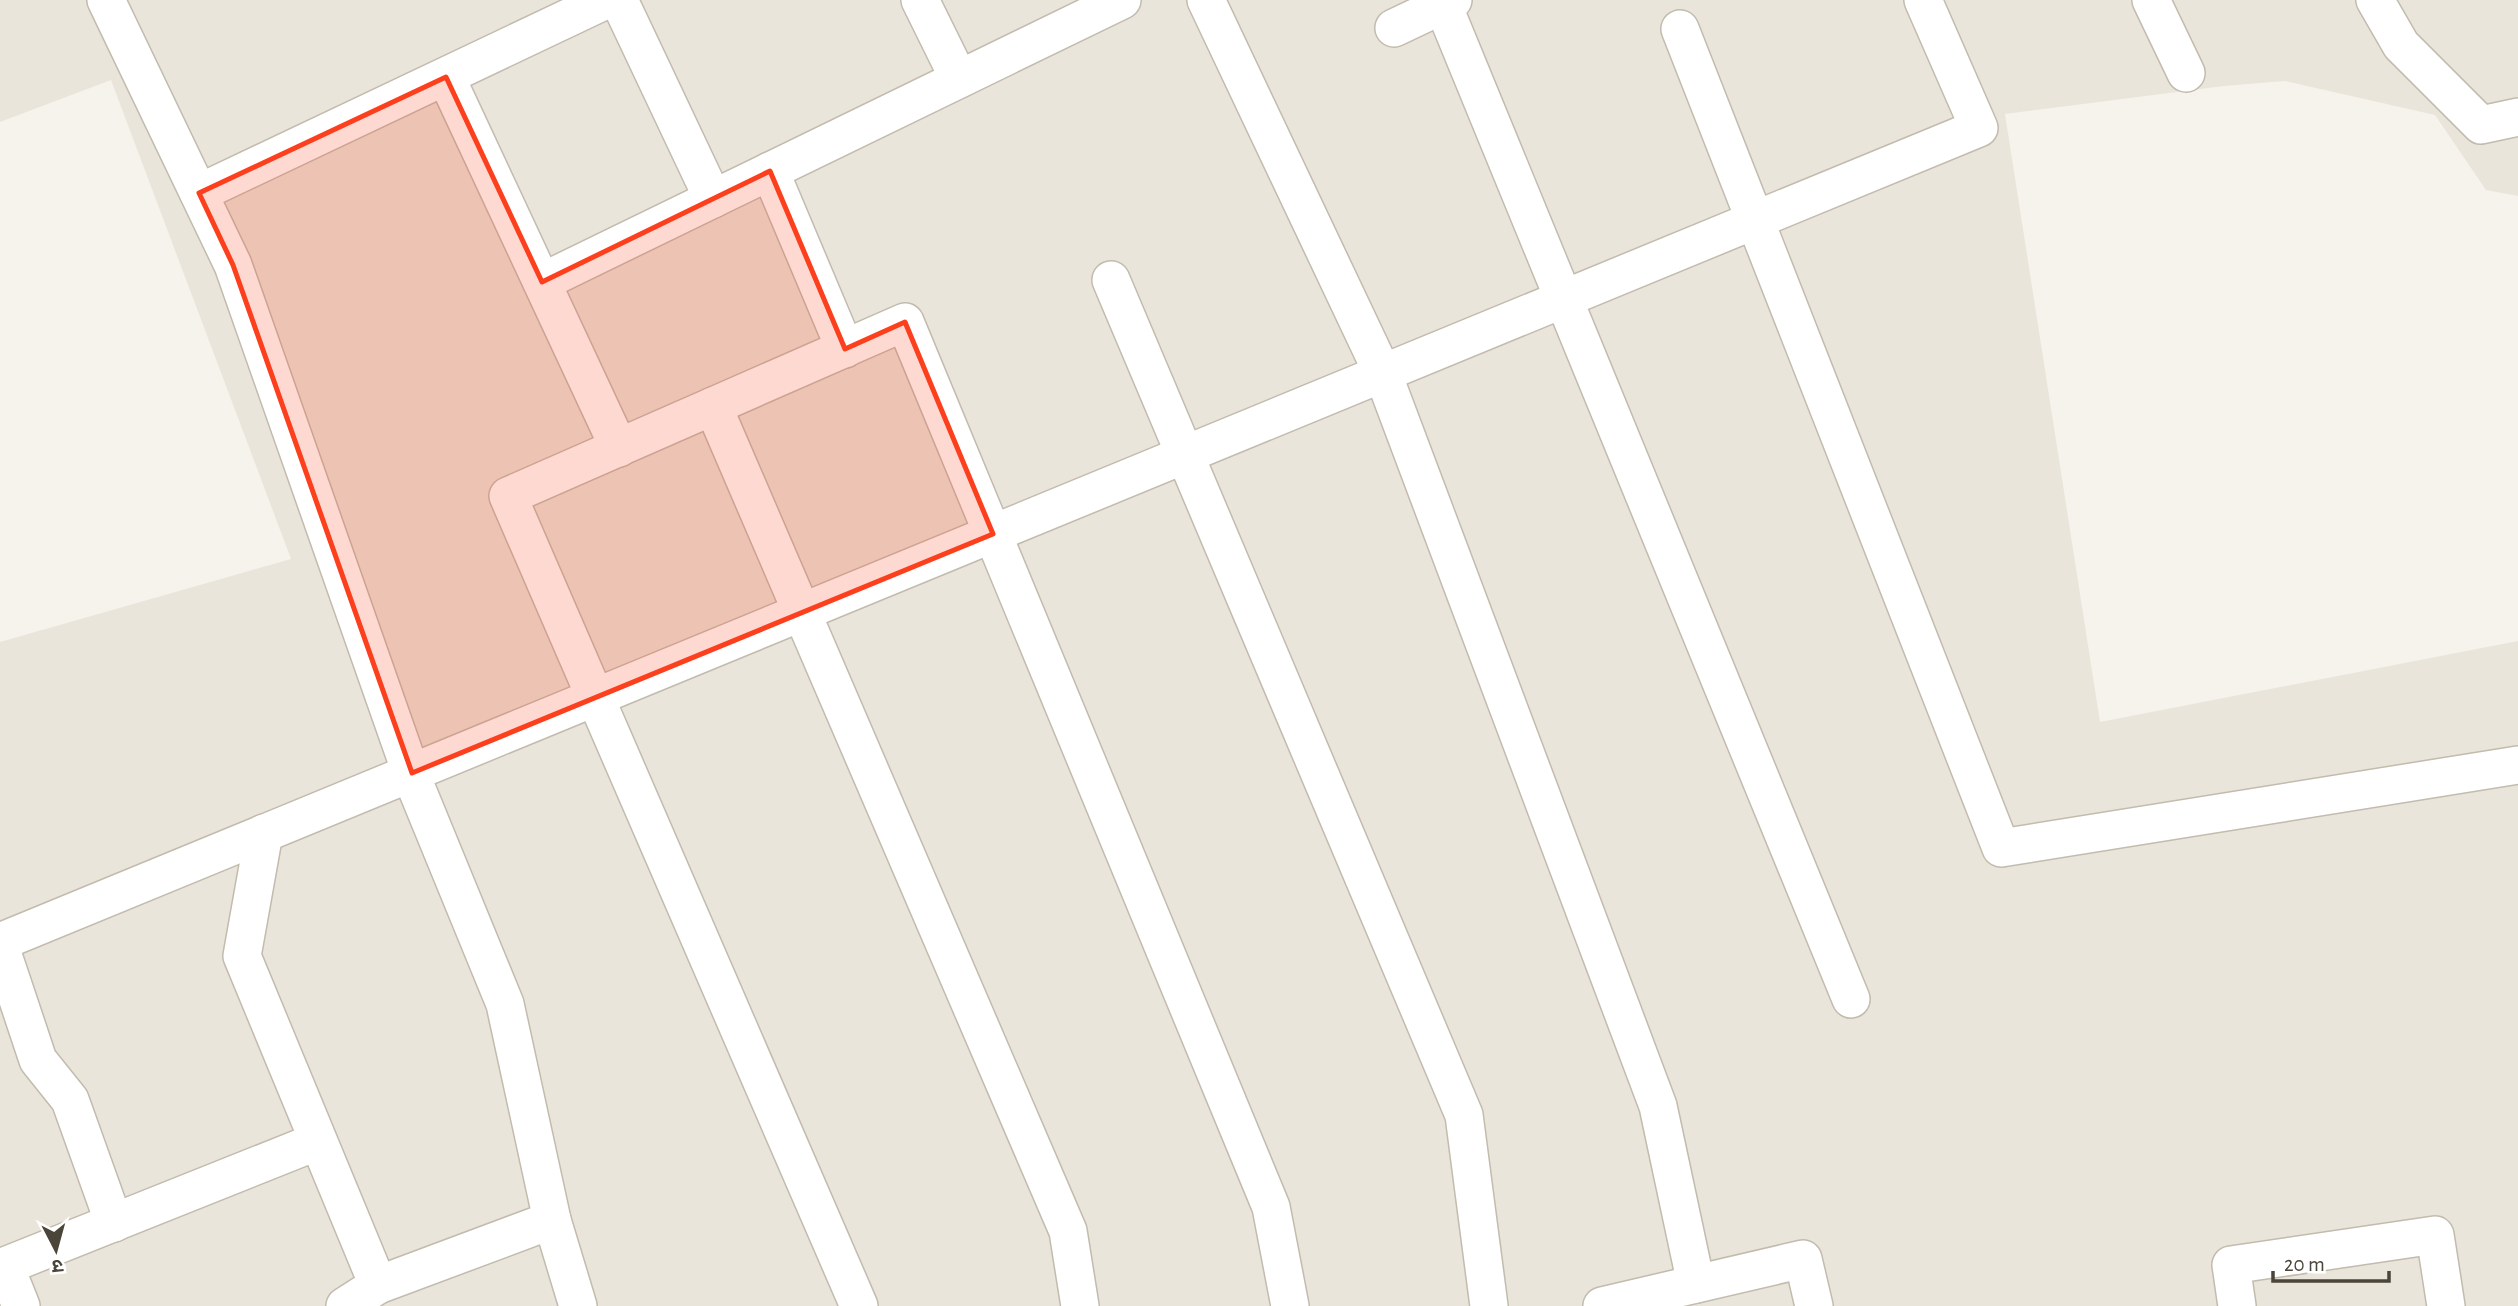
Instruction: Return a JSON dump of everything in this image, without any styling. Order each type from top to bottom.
[{"type":"street","points":[[106,0],[233,265],[412,773],[505,1004],[552,1220],[578,1306]]},
{"type":"street","points":[[199,194],[606,0]]},
{"type":"street","points":[[619,0],[713,199]]},
{"type":"street","points":[[919,0],[959,79]]},
{"type":"street","points":[[542,282],[1122,0]]},
{"type":"street","points":[[1206,0],[1382,374],[1658,1106],[1696,1284]]},
{"type":"street","points":[[114,1223],[70,1100],[38,1060],[0,944],[1979,128],[1923,0]]},
{"type":"street","points":[[2151,0],[2186,73]]},
{"type":"street","points":[[2375,0],[2401,45],[2481,125],[2518,117]]},
{"type":"street","points":[[1394,28],[1448,2],[1564,299],[1851,999]]},
{"type":"street","points":[[1680,29],[2001,848],[2518,765]]},
{"type":"street","points":[[446,77],[619,448]]},
{"type":"street","points":[[770,171],[845,349]]},
{"type":"street","points":[[1111,280],[1464,1115],[1489,1306]]},
{"type":"street","points":[[859,1306],[508,496],[905,323],[1271,1208],[1290,1306]]},
{"type":"street","points":[[713,407],[1068,1231],[1080,1306]]},
{"type":"street","points":[[264,833],[242,956],[378,1285]]},
{"type":"street","points":[[21,1306],[2,1267],[318,1140]]},
{"type":"street","points":[[345,1306],[378,1285],[552,1220]]},
{"type":"street","points":[[2236,1306],[2231,1265],[2435,1235],[2445,1306]]},
{"type":"street","points":[[1604,1306],[1803,1259],[1814,1306]]},
{"type":"highlighted area","points":[[446,77],[542,282],[770,171],[845,349],[905,322],[993,534],[412,773],[233,265],[199,193]]},
{"type":"shaded area","points":[[0,0],[2518,0],[2518,196],[2486,190],[2435,115],[2285,81],[2224,86],[2005,114],[2100,722],[2518,641],[2518,1306],[0,1306],[0,642],[291,559],[111,80],[0,122]]}]
